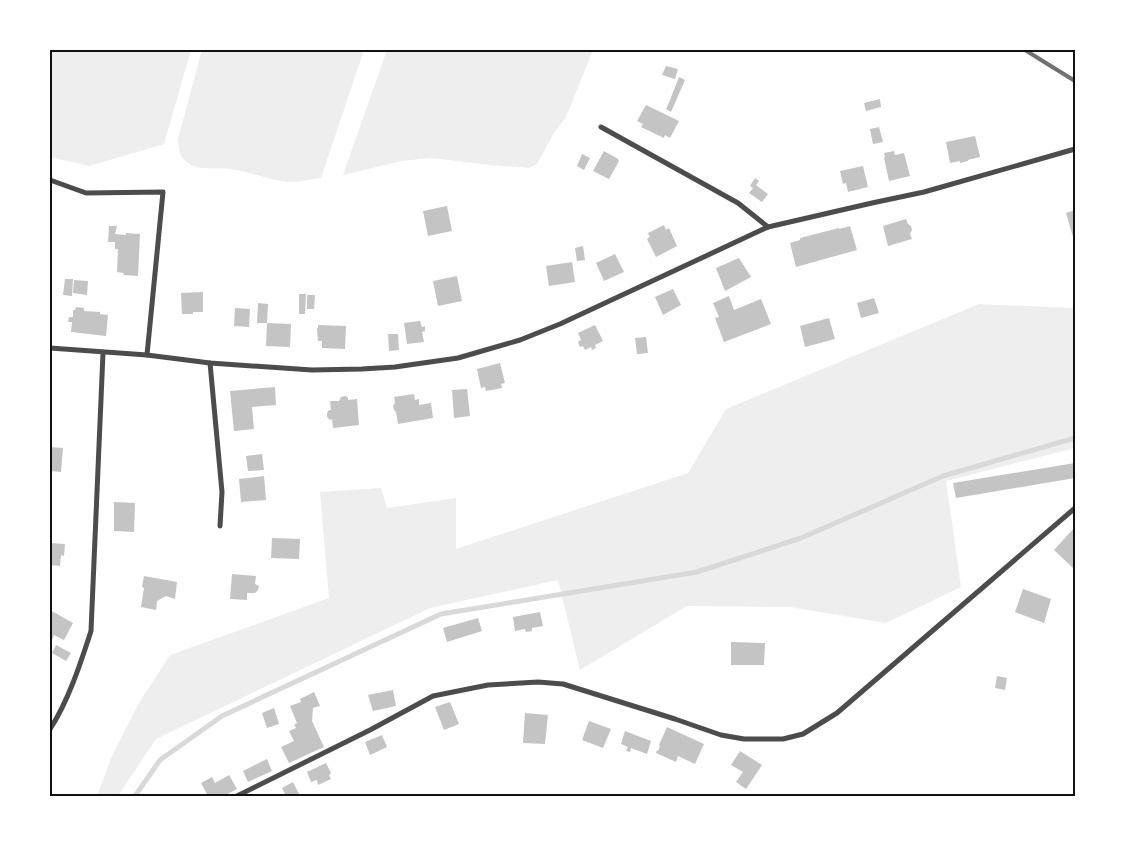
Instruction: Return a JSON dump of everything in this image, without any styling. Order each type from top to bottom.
[{"type":"street","points":[[601,126],[738,203],[768,227]]},
{"type":"street","points":[[50,348],[210,363],[320,370],[395,367],[458,358],[520,340],[560,324],[768,227],[924,192],[1075,149]]},
{"type":"street","points":[[50,180],[86,194],[163,192],[147,356]]},
{"type":"street","points":[[50,729],[57,719],[80,666],[91,631],[104,353]]},
{"type":"street","points":[[210,363],[222,492],[220,526]]},
{"type":"street","points":[[237,796],[370,730],[433,696],[488,685],[538,682],[563,684],[721,735],[744,739],[783,739],[803,734],[837,712],[1075,508]]},
{"type":"shaded area","points":[[50,50],[191,50],[164,144],[89,166],[50,157]]},
{"type":"shaded area","points":[[202,50],[364,50],[321,178],[294,182],[282,181],[237,170],[197,167],[185,161],[180,152],[178,139]]},
{"type":"shaded area","points":[[387,50],[593,50],[566,117],[554,133],[537,164],[529,168],[431,158],[402,161],[343,175]]},
{"type":"shaded area","points":[[979,304],[1073,308],[1075,314],[1075,448],[946,481],[961,587],[886,623],[790,607],[687,606],[580,670],[558,580],[430,608],[156,739],[118,796],[97,796],[112,756],[139,703],[170,655],[329,598],[320,492],[381,488],[387,508],[456,498],[456,549],[688,473],[726,409]]},
{"type":"building","points":[[666,66],[678,69],[675,79],[662,75]]},
{"type":"building","points":[[679,77],[685,80],[671,112],[666,109]]},
{"type":"building","points":[[880,99],[881,107],[866,111],[864,103]]},
{"type":"building","points":[[646,105],[679,121],[670,138],[665,135],[664,138],[641,127],[643,124],[637,121]]},
{"type":"building","points":[[879,127],[883,142],[873,144],[870,129]]},
{"type":"building","points":[[975,136],[980,157],[960,163],[960,161],[950,163],[946,142]]},
{"type":"building","points":[[604,151],[619,161],[609,179],[593,171]]},
{"type":"building","points":[[894,151],[895,155],[904,153],[910,176],[889,181],[884,153]]},
{"type":"building","points":[[582,154],[590,158],[584,170],[577,166]]},
{"type":"building","points":[[863,166],[868,187],[848,192],[846,183],[843,184],[840,171]]},
{"type":"building","points":[[755,178],[759,181],[756,185],[768,194],[762,202],[749,193],[753,188],[750,186]]},
{"type":"building","points":[[447,206],[452,231],[428,236],[423,211]]},
{"type":"building","points":[[1075,210],[1075,236],[1073,237],[1066,213]]},
{"type":"building","points":[[906,219],[911,226],[910,234],[912,239],[888,246],[883,226]]},
{"type":"building","points":[[664,225],[666,230],[669,228],[677,246],[656,257],[647,239],[650,237],[648,233]]},
{"type":"building","points":[[109,226],[117,226],[115,234],[140,234],[138,276],[123,275],[124,273],[117,272],[118,249],[115,249],[115,242],[108,242]]},
{"type":"building","points":[[850,226],[857,250],[796,267],[790,243],[800,240],[800,238]]},
{"type":"building","points":[[583,246],[585,260],[577,261],[575,248]]},
{"type":"building","points":[[615,254],[624,272],[604,281],[596,263]]},
{"type":"building","points":[[739,258],[751,277],[725,291],[716,268]]},
{"type":"building","points":[[572,262],[575,282],[549,286],[546,266]]},
{"type":"building","points":[[457,276],[462,301],[438,306],[433,281]]},
{"type":"building","points":[[65,279],[73,279],[72,296],[63,295]]},
{"type":"building","points":[[74,280],[88,281],[87,295],[73,293]]},
{"type":"building","points":[[673,289],[681,305],[663,315],[655,297]]},
{"type":"building","points":[[203,292],[203,312],[182,314],[181,293]]},
{"type":"building","points":[[299,294],[306,294],[305,314],[299,314]]},
{"type":"building","points":[[307,295],[315,295],[314,309],[307,309]]},
{"type":"building","points":[[729,296],[734,310],[761,299],[771,324],[724,342],[715,318],[719,317],[713,303]]},
{"type":"building","points":[[874,298],[879,313],[861,318],[857,303]]},
{"type":"building","points":[[258,303],[268,304],[267,323],[257,323]]},
{"type":"building","points":[[76,307],[84,308],[84,311],[100,312],[100,314],[108,315],[106,336],[71,332],[72,322],[68,322],[69,317],[73,317],[73,310]]},
{"type":"building","points":[[235,308],[250,309],[249,327],[234,326]]},
{"type":"building","points":[[829,318],[835,339],[805,347],[800,326]]},
{"type":"building","points":[[420,321],[422,327],[425,326],[425,331],[422,332],[424,342],[407,344],[404,323]]},
{"type":"building","points":[[267,323],[291,324],[290,347],[266,346]]},
{"type":"building","points":[[318,325],[346,326],[345,349],[322,348],[322,341],[318,341]]},
{"type":"building","points":[[595,325],[603,341],[595,345],[596,348],[592,350],[591,347],[585,350],[583,346],[580,347],[578,342],[581,340],[578,333]]},
{"type":"building","points":[[388,334],[398,334],[399,350],[389,351]]},
{"type":"building","points":[[646,337],[648,353],[637,354],[635,338]]},
{"type":"building","points":[[500,363],[505,383],[501,384],[502,388],[486,391],[485,387],[481,388],[477,369]]},
{"type":"building","points":[[275,387],[276,405],[252,407],[254,429],[234,431],[230,391]]},
{"type":"building","points":[[467,389],[470,416],[454,418],[452,390]]},
{"type":"building","points":[[414,394],[415,400],[419,399],[419,405],[431,403],[433,418],[398,424],[393,406],[395,403],[394,397]]},
{"type":"building","points":[[346,396],[348,400],[357,399],[359,425],[333,428],[332,419],[330,420],[327,417],[327,413],[331,410],[330,401],[339,401],[341,397]]},
{"type":"building","points":[[50,447],[63,448],[61,472],[50,471]]},
{"type":"building","points":[[262,454],[264,470],[248,471],[246,456]]},
{"type":"building","points":[[1075,463],[1075,478],[956,498],[953,483]]},
{"type":"building","points":[[264,476],[266,500],[241,502],[239,479]]},
{"type":"building","points":[[114,502],[135,503],[134,532],[114,531]]},
{"type":"building","points":[[1075,527],[1075,570],[1054,550]]},
{"type":"building","points":[[272,538],[300,539],[299,559],[271,558]]},
{"type":"building","points":[[50,543],[65,544],[64,556],[61,555],[60,566],[50,565]]},
{"type":"building","points":[[232,574],[256,576],[255,584],[259,586],[258,590],[255,593],[247,593],[247,600],[230,599]]},
{"type":"building","points":[[144,576],[177,582],[175,599],[166,596],[157,601],[156,610],[141,607]]},
{"type":"building","points":[[1023,589],[1051,599],[1044,623],[1015,612]]},
{"type":"building","points":[[50,610],[73,623],[64,640],[54,635],[52,640],[50,639]]},
{"type":"building","points":[[540,612],[543,626],[532,628],[532,631],[526,632],[525,629],[515,631],[513,617]]},
{"type":"building","points":[[478,618],[482,631],[447,642],[443,628]]},
{"type":"building","points":[[731,642],[765,643],[764,665],[731,665]]},
{"type":"building","points":[[56,645],[71,653],[66,661],[52,653]]},
{"type":"building","points":[[997,676],[1007,678],[1005,690],[995,688]]},
{"type":"building","points":[[393,690],[396,706],[373,711],[368,695]]},
{"type":"building","points":[[314,692],[320,706],[313,708],[312,721],[324,747],[289,763],[281,747],[294,741],[289,731],[296,728],[294,725],[297,723],[290,706],[301,702],[300,699]]},
{"type":"building","points":[[450,702],[459,724],[444,730],[435,707]]},
{"type":"building","points":[[274,708],[279,724],[267,728],[262,713]]},
{"type":"building","points":[[525,713],[548,715],[545,744],[523,743]]},
{"type":"building","points":[[589,721],[611,729],[603,748],[582,740]]},
{"type":"building","points":[[667,727],[704,744],[695,764],[678,756],[676,762],[656,753]]},
{"type":"building","points":[[625,731],[651,741],[647,754],[631,748],[630,752],[626,751],[628,747],[621,744]]},
{"type":"building","points":[[382,735],[387,747],[370,755],[365,742]]},
{"type":"building","points":[[740,751],[762,765],[746,789],[736,782],[743,772],[731,765]]},
{"type":"building","points":[[267,759],[272,771],[248,782],[243,771]]},
{"type":"building","points":[[326,763],[331,773],[329,775],[331,779],[318,785],[317,780],[311,782],[307,772]]},
{"type":"building","points":[[229,775],[237,789],[224,796],[208,796],[201,783],[212,777],[215,783]]},
{"type":"building","points":[[293,782],[300,796],[286,796],[282,788]]},
{"type":"waterway","points":[[135,796],[160,760],[222,716],[441,614],[697,572],[801,538],[943,476],[1075,438]]},
{"type":"railway","points":[[1025,50],[1075,81]]}]
